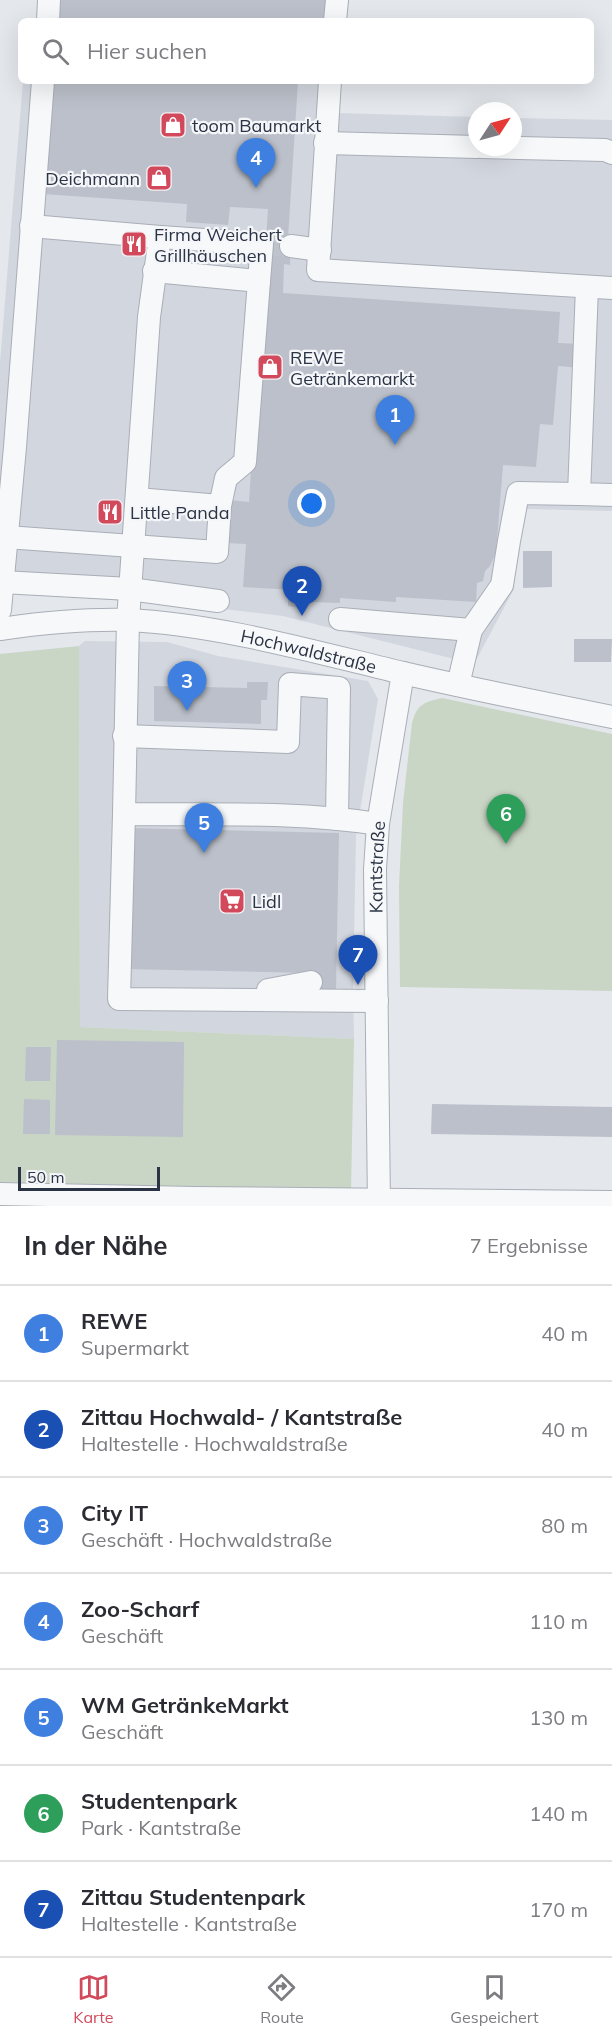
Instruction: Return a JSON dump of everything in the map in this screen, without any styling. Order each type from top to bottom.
[{"type":"street","points":[[48,18],[49,0]]},
{"type":"street","points":[[335,18],[337,0]]},
{"type":"street","points":[[0,610],[43,84]]},
{"type":"street","points":[[330,84],[318,270],[612,288]]},
{"type":"street","points":[[325,143],[468,147]]},
{"type":"street","points":[[522,148],[605,150],[612,153]]},
{"type":"street","points":[[6,537],[217,552],[220,506],[226,478],[245,462],[262,244],[31,226]]},
{"type":"street","points":[[160,237],[149,317],[128,620],[119,999],[377,1001]]},
{"type":"street","points":[[291,246],[320,249]]},
{"type":"street","points":[[154,271],[259,281]]},
{"type":"street","points":[[579,494],[587,287]]},
{"type":"street","points":[[458,685],[471,630],[502,585],[518,494],[612,495]]},
{"type":"street","points":[[137,500],[220,506]]},
{"type":"street","points":[[2,582],[130,589],[218,600]]},
{"type":"street","points":[[340,619],[471,630]]},
{"type":"street","name":"Hochwaldstraße","points":[[0,629],[53,623],[128,620],[215,631],[612,717]]},
{"type":"street","name":"Kantstraße","points":[[378,1203],[375,868],[378,824],[403,673]]},
{"type":"street","points":[[124,736],[288,742],[290,684],[339,688],[337,819]]},
{"type":"street","points":[[124,814],[337,819],[378,824]]},
{"type":"street","points":[[211,1000],[311,982]]},
{"type":"street","points":[[0,1194],[378,1203],[612,1202]]},
{"type":"shaded area","points":[[23,84],[340,84],[338,113],[468,117],[468,156],[522,156],[522,118],[612,120],[612,511],[526,509],[519,529],[514,589],[474,664],[283,616],[0,591],[0,363]]},
{"type":"shaded area","points":[[85,641],[167,642],[218,656],[368,681],[378,699],[356,836],[354,1039],[80,1027],[79,646]]},
{"type":"green space","points":[[79,646],[80,1027],[354,1039],[351,1191],[0,1182],[0,654]]},
{"type":"green space","points":[[442,698],[612,734],[612,991],[400,987],[399,886],[403,803],[412,723],[416,712],[422,705]]},
{"type":"building","points":[[58,0],[328,0],[327,18],[57,18]]},
{"type":"building","points":[[53,84],[298,84],[288,238],[291,238],[290,265],[284,264],[283,293],[560,312],[558,343],[581,344],[580,368],[558,366],[553,425],[540,424],[536,467],[503,465],[496,553],[485,571],[483,581],[477,583],[476,602],[396,597],[396,602],[340,598],[340,603],[312,602],[313,591],[243,587],[246,544],[226,543],[230,500],[249,502],[268,209],[230,207],[228,225],[186,222],[187,204],[43,194]]},
{"type":"building","points":[[523,551],[552,551],[552,587],[523,588]]},
{"type":"building","points":[[288,600],[302,601],[301,608],[288,606]]},
{"type":"building","points":[[574,639],[612,639],[611,662],[574,662]]},
{"type":"building","points":[[247,682],[268,682],[267,700],[261,700],[261,724],[154,721],[154,686],[247,688]]},
{"type":"building","name":"Lidl","points":[[128,828],[339,833],[336,990],[313,991],[310,973],[125,969]]},
{"type":"building","points":[[57,1040],[184,1042],[183,1137],[55,1135]]},
{"type":"building","points":[[26,1047],[51,1047],[50,1081],[25,1081]]},
{"type":"building","points":[[24,1099],[50,1100],[50,1134],[23,1134]]},
{"type":"building","points":[[432,1104],[612,1107],[612,1137],[431,1134]]},
{"type":"tunnel","points":[[262,244],[291,246]]},
{"type":"place","name":"toom Baumarkt","points":[[173,125]]},
{"type":"place","name":"Deichmann","points":[[159,178]]},
{"type":"place","name":"Zoo-Scharf","points":[[256,188]]},
{"type":"place","name":"Firma Weichert Grillhäuschen","points":[[134,244]]},
{"type":"place","name":"REWE Getränkemarkt","points":[[270,367]]},
{"type":"place","name":"REWE","points":[[395,445]]},
{"type":"place","name":"Little Panda","points":[[110,512]]},
{"type":"place","name":"Zittau Hochwald- / Kantstraße","points":[[302,616]]},
{"type":"place","name":"City IT","points":[[187,711]]},
{"type":"place","name":"Studentenpark","points":[[506,844]]},
{"type":"place","name":"WM GetränkeMarkt","points":[[204,853]]},
{"type":"place","name":"Lidl","points":[[232,901]]},
{"type":"place","name":"Zittau Studentenpark","points":[[358,985]]}]
